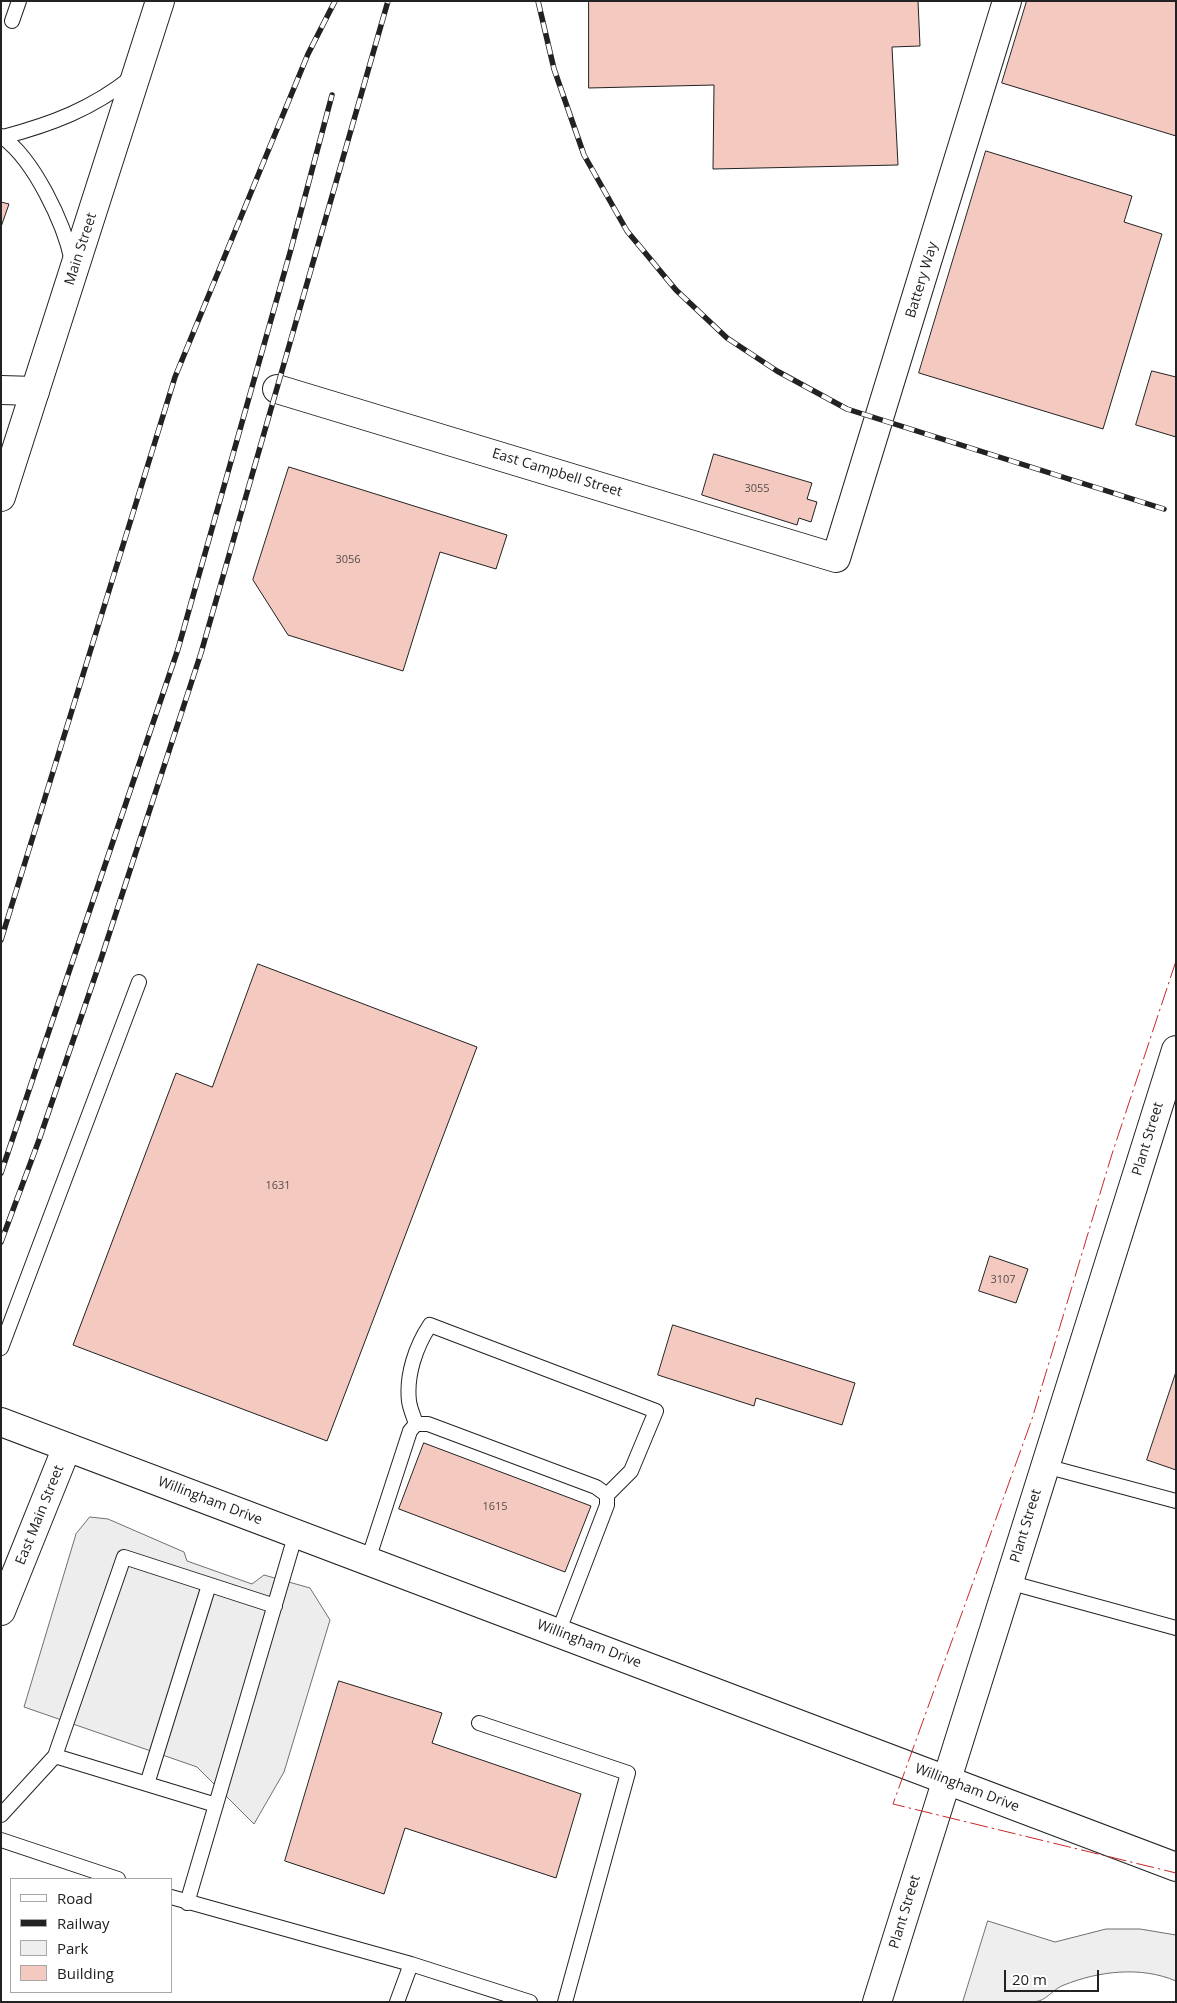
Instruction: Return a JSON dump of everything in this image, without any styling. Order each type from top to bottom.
[{"type":"street","name":"Main Street","points":[[1,497],[160,1]]},
{"type":"street","name":"Battery Way","points":[[836,558],[1007,1]]},
{"type":"street","name":"East Campbell Street","points":[[277,389],[836,558]]},
{"type":"street","points":[[1,390],[35,391]]},
{"type":"street","name":"Plant Street","points":[[877,2002],[1176,1050]]},
{"type":"street","name":"Willingham Drive","points":[[1,1422],[1176,1867]]},
{"type":"street","name":"East Main Street","points":[[1,1611],[67,1447]]},
{"type":"lane","points":[[12,20],[19,1]]},
{"type":"lane","points":[[74,269],[70,248],[56,212],[34,173],[19,153],[2,136],[59,120],[109,95],[137,73]]},
{"type":"lane","points":[[1,1348],[139,982]]},
{"type":"lane","points":[[416,1424],[409,1400],[412,1364],[424,1334],[430,1325],[656,1411],[631,1471],[607,1495],[607,1505],[558,1633]]},
{"type":"lane","points":[[368,1560],[410,1431],[416,1424],[428,1424],[596,1487],[607,1495]]},
{"type":"lane","points":[[1045,1466],[1176,1501]]},
{"type":"lane","points":[[188,1903],[296,1534]]},
{"type":"lane","points":[[1,1815],[55,1756],[124,1557],[274,1606]]},
{"type":"lane","points":[[1008,1582],[1176,1628]]},
{"type":"lane","points":[[147,1784],[209,1584]]},
{"type":"lane","points":[[479,1723],[628,1773],[565,2002]]},
{"type":"lane","points":[[55,1756],[216,1805]]},
{"type":"lane","points":[[1,1840],[115,1878]]},
{"type":"lane","points":[[172,1897],[411,1964],[530,2002]]},
{"type":"lane","points":[[397,2002],[411,1964]]},
{"type":"green space","points":[[988,1921],[1055,1942],[1106,1929],[1140,1929],[1176,1935],[1176,1981],[1149,1973],[1120,1972],[1077,1980],[1061,1986],[1039,2001],[963,2002]]},
{"type":"shaded area","points":[[90,1517],[108,1519],[184,1552],[187,1561],[252,1584],[264,1575],[310,1588],[330,1620],[284,1772],[254,1824],[197,1767],[24,1707],[76,1534]]},
{"type":"building","points":[[589,1],[918,1],[920,46],[892,47],[898,165],[713,169],[714,85],[589,88]]},
{"type":"building","points":[[1027,1],[1176,1],[1176,136],[1002,83]]},
{"type":"building","points":[[986,151],[1132,196],[1124,222],[1162,234],[1103,429],[919,373]]},
{"type":"building","points":[[1,202],[9,204],[1,227]]},
{"type":"building","points":[[1152,371],[1176,377],[1176,437],[1136,425]]},
{"type":"building","points":[[714,454],[812,483],[807,499],[817,502],[811,522],[799,518],[797,525],[702,495]]},
{"type":"building","points":[[289,467],[507,535],[496,569],[440,552],[403,671],[288,635],[253,580]]},
{"type":"building","points":[[258,964],[477,1047],[327,1441],[73,1345],[176,1073],[212,1087]]},
{"type":"building","points":[[990,1256],[1028,1269],[1016,1303],[979,1291]]},
{"type":"building","points":[[673,1325],[855,1383],[842,1425],[756,1398],[754,1406],[658,1375]]},
{"type":"building","points":[[1176,1372],[1176,1470],[1147,1460]]},
{"type":"building","points":[[424,1443],[591,1506],[565,1572],[399,1509]]},
{"type":"building","points":[[339,1681],[442,1713],[432,1743],[581,1794],[556,1878],[405,1828],[384,1894],[285,1861]]},
{"type":"railway","points":[[1,940],[175,377],[308,54],[335,1]]},
{"type":"railway","points":[[1,1242],[39,1140],[101,959],[201,653],[388,1]]},
{"type":"railway","points":[[538,1],[554,69],[584,155],[627,231],[676,290],[727,338],[777,371],[847,409],[1164,509]]},
{"type":"railway","points":[[1,1173],[178,649],[291,249],[332,95]]},
{"type":"power","points":[[1176,961],[1112,1154],[1032,1419],[893,1804],[1176,1873]]}]
